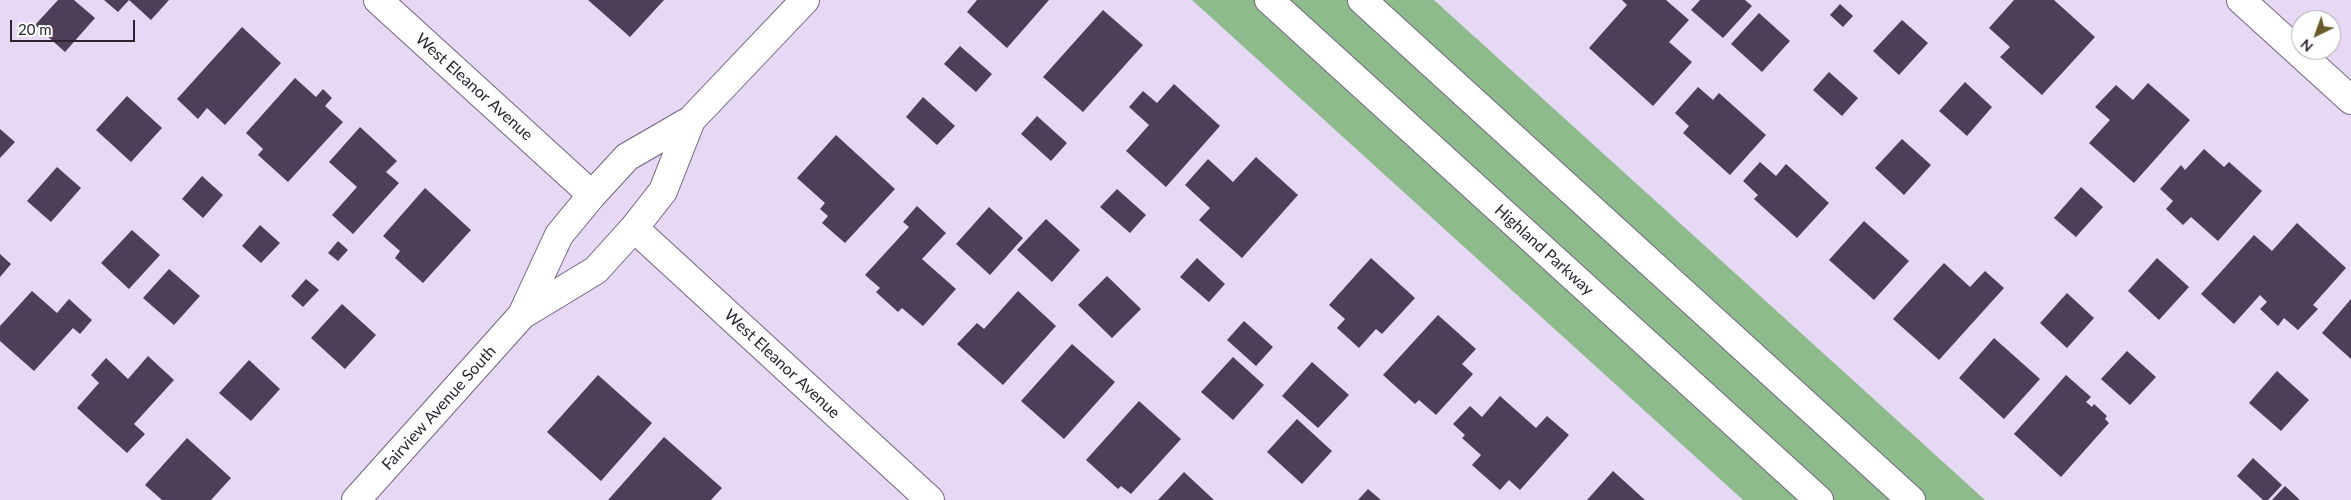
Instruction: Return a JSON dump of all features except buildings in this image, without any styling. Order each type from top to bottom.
[{"type":"street","name":"West Eleanor Avenue","points":[[378,0],[592,195]]},
{"type":"street","name":"Fairview Avenue South","points":[[522,315],[558,235],[592,195],[627,157],[692,120],[805,0]]},
{"type":"street","name":"Highland Parkway","points":[[1269,0],[1819,500]]},
{"type":"street","points":[[1362,0],[1911,500]]},
{"type":"street","points":[[2242,0],[2351,100]]},
{"type":"street","name":"Fairview Avenue South","points":[[356,500],[522,315],[596,270],[634,228],[664,191],[692,120]]},
{"type":"street","name":"West Eleanor Avenue","points":[[634,228],[930,500]]},
{"type":"green space","points":[[1192,0],[1434,0],[1985,500],[1743,500]]}]
